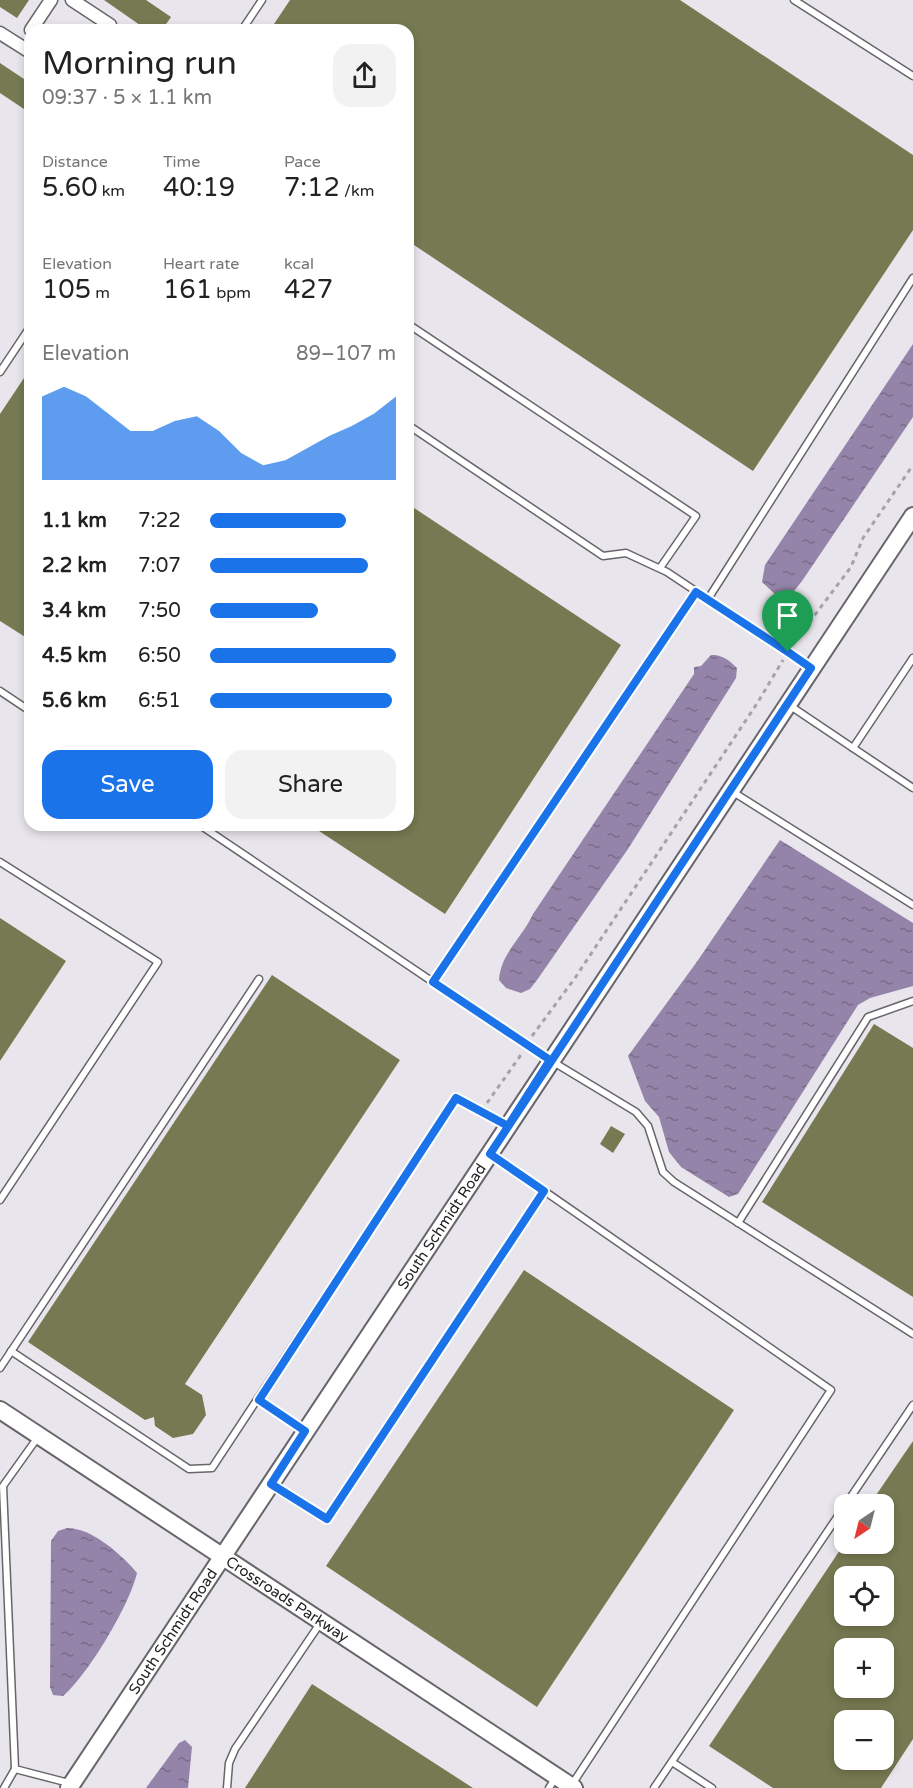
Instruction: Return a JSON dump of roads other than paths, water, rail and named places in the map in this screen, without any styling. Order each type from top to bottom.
[{"type":"street","points":[[34,24],[51,0]]},
{"type":"street","points":[[72,0],[105,24]]},
{"type":"street","points":[[0,33],[24,48]]},
{"type":"street","name":"South Schmidt Road","points":[[70,1786],[913,516]]},
{"type":"street","name":"Crossroads Parkway","points":[[0,1410],[321,1621],[553,1782],[572,1787]]},
{"type":"lane","points":[[246,24],[262,0]]},
{"type":"lane","points":[[794,0],[913,76]]},
{"type":"lane","points":[[708,599],[913,278]]},
{"type":"lane","points":[[414,328],[696,516],[660,568]]},
{"type":"lane","points":[[0,372],[24,336]]},
{"type":"lane","points":[[414,428],[603,556],[626,553],[660,568],[811,668]]},
{"type":"lane","points":[[433,982],[696,592]]},
{"type":"lane","points":[[853,748],[913,658]]},
{"type":"lane","points":[[0,691],[24,707]]},
{"type":"lane","points":[[787,704],[913,788]]},
{"type":"lane","points":[[730,790],[913,905]]},
{"type":"lane","points":[[209,831],[550,1060],[636,1112],[648,1126],[663,1172],[674,1182],[913,1334]]},
{"type":"lane","points":[[0,862],[158,962],[0,1200]]},
{"type":"lane","points":[[0,1368],[259,979]]},
{"type":"lane","points":[[738,1223],[868,1017],[913,1000]]},
{"type":"lane","points":[[11,1351],[189,1469],[212,1468],[259,1400],[456,1098],[508,1126]]},
{"type":"lane","points":[[490,1154],[831,1390],[572,1787]]},
{"type":"lane","points":[[271,1484],[327,1519],[544,1191]]},
{"type":"lane","points":[[259,1400],[305,1431]]},
{"type":"lane","points":[[654,1788],[913,1405]]},
{"type":"lane","points":[[4,1788],[15,1770],[1,1485],[40,1435]]},
{"type":"lane","points":[[227,1788],[229,1763],[235,1749],[321,1621]]},
{"type":"lane","points":[[672,1762],[712,1788]]},
{"type":"lane","points":[[15,1770],[70,1786]]},
{"type":"water","points":[[913,344],[913,417],[802,581],[791,595],[777,596],[762,582],[765,565]]},
{"type":"water","points":[[711,655],[722,657],[734,665],[737,668],[736,678],[628,849],[537,980],[530,989],[521,993],[506,988],[499,980],[508,954],[694,674],[694,667],[701,666]]},
{"type":"water","points":[[780,840],[913,923],[913,986],[870,998],[858,1005],[738,1194],[729,1197],[681,1167],[669,1152],[659,1117],[645,1101],[628,1056],[696,963]]},
{"type":"water","points":[[67,1528],[77,1529],[96,1537],[114,1550],[137,1573],[126,1603],[107,1638],[84,1672],[63,1696],[53,1695],[50,1687],[51,1541],[58,1531]]},
{"type":"water","points":[[185,1740],[192,1747],[188,1788],[146,1788],[179,1743]]}]
